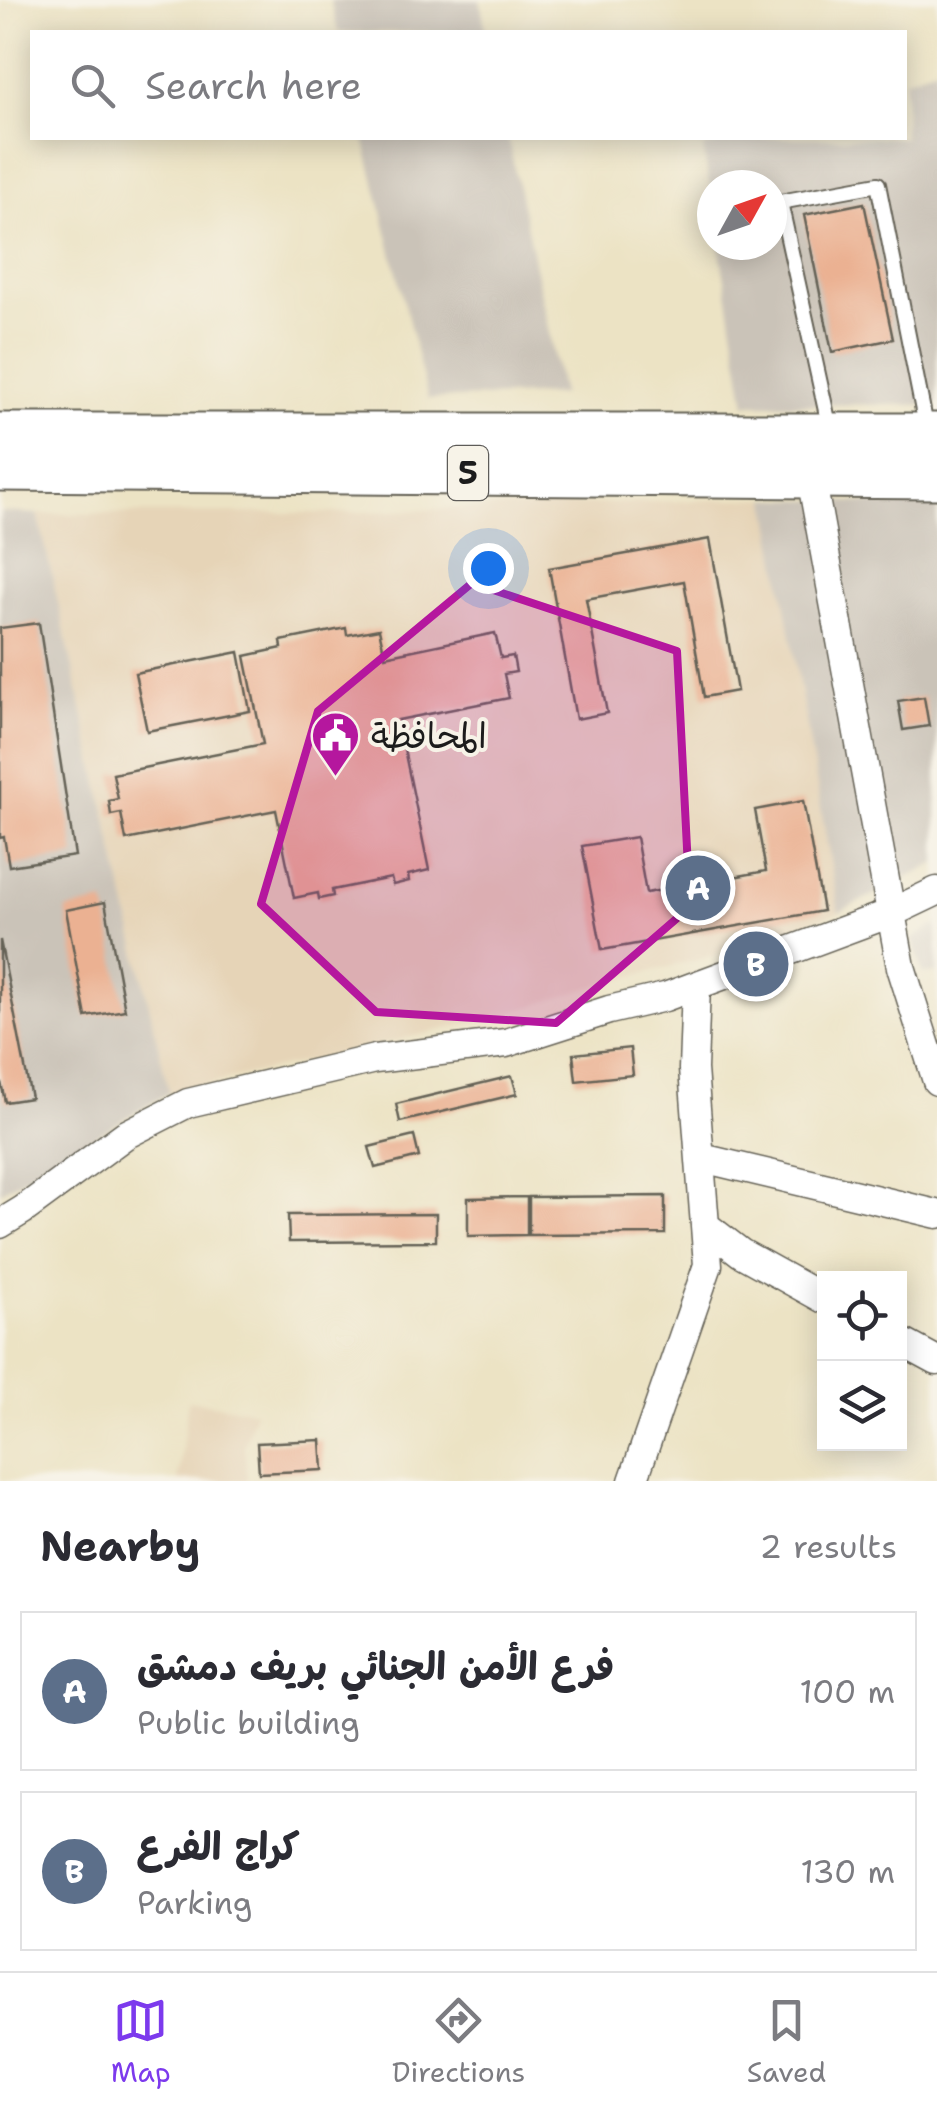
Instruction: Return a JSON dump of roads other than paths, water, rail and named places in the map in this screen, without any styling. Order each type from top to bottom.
[{"type":"main road","name":"5","points":[[0,436],[832,436],[934,449]]},
{"type":"main road","name":"5","points":[[0,468],[811,477],[934,449]]},
{"type":"street","points":[[811,477],[891,913],[926,1013],[937,1081]]},
{"type":"street","points":[[0,1224],[125,1135],[188,1102],[374,1058],[506,1042],[609,1010],[665,998],[891,913],[937,891]]},
{"type":"street","points":[[633,1481],[708,1265],[693,1069],[696,986]]},
{"type":"street","points":[[702,1158],[937,1214]]},
{"type":"street","points":[[706,1226],[741,1252],[817,1295]]},
{"type":"street","points":[[907,1345],[937,1362]]},
{"type":"lane","points":[[832,436],[780,202],[878,184],[934,449]]},
{"type":"place","name":"المحافظة","points":[[336,778]]},
{"type":"place","name":"فرع الأمن الجنائي بريف دمشق","points":[[698,888]]},
{"type":"place","name":"كراج الفرع","points":[[756,964]]}]
